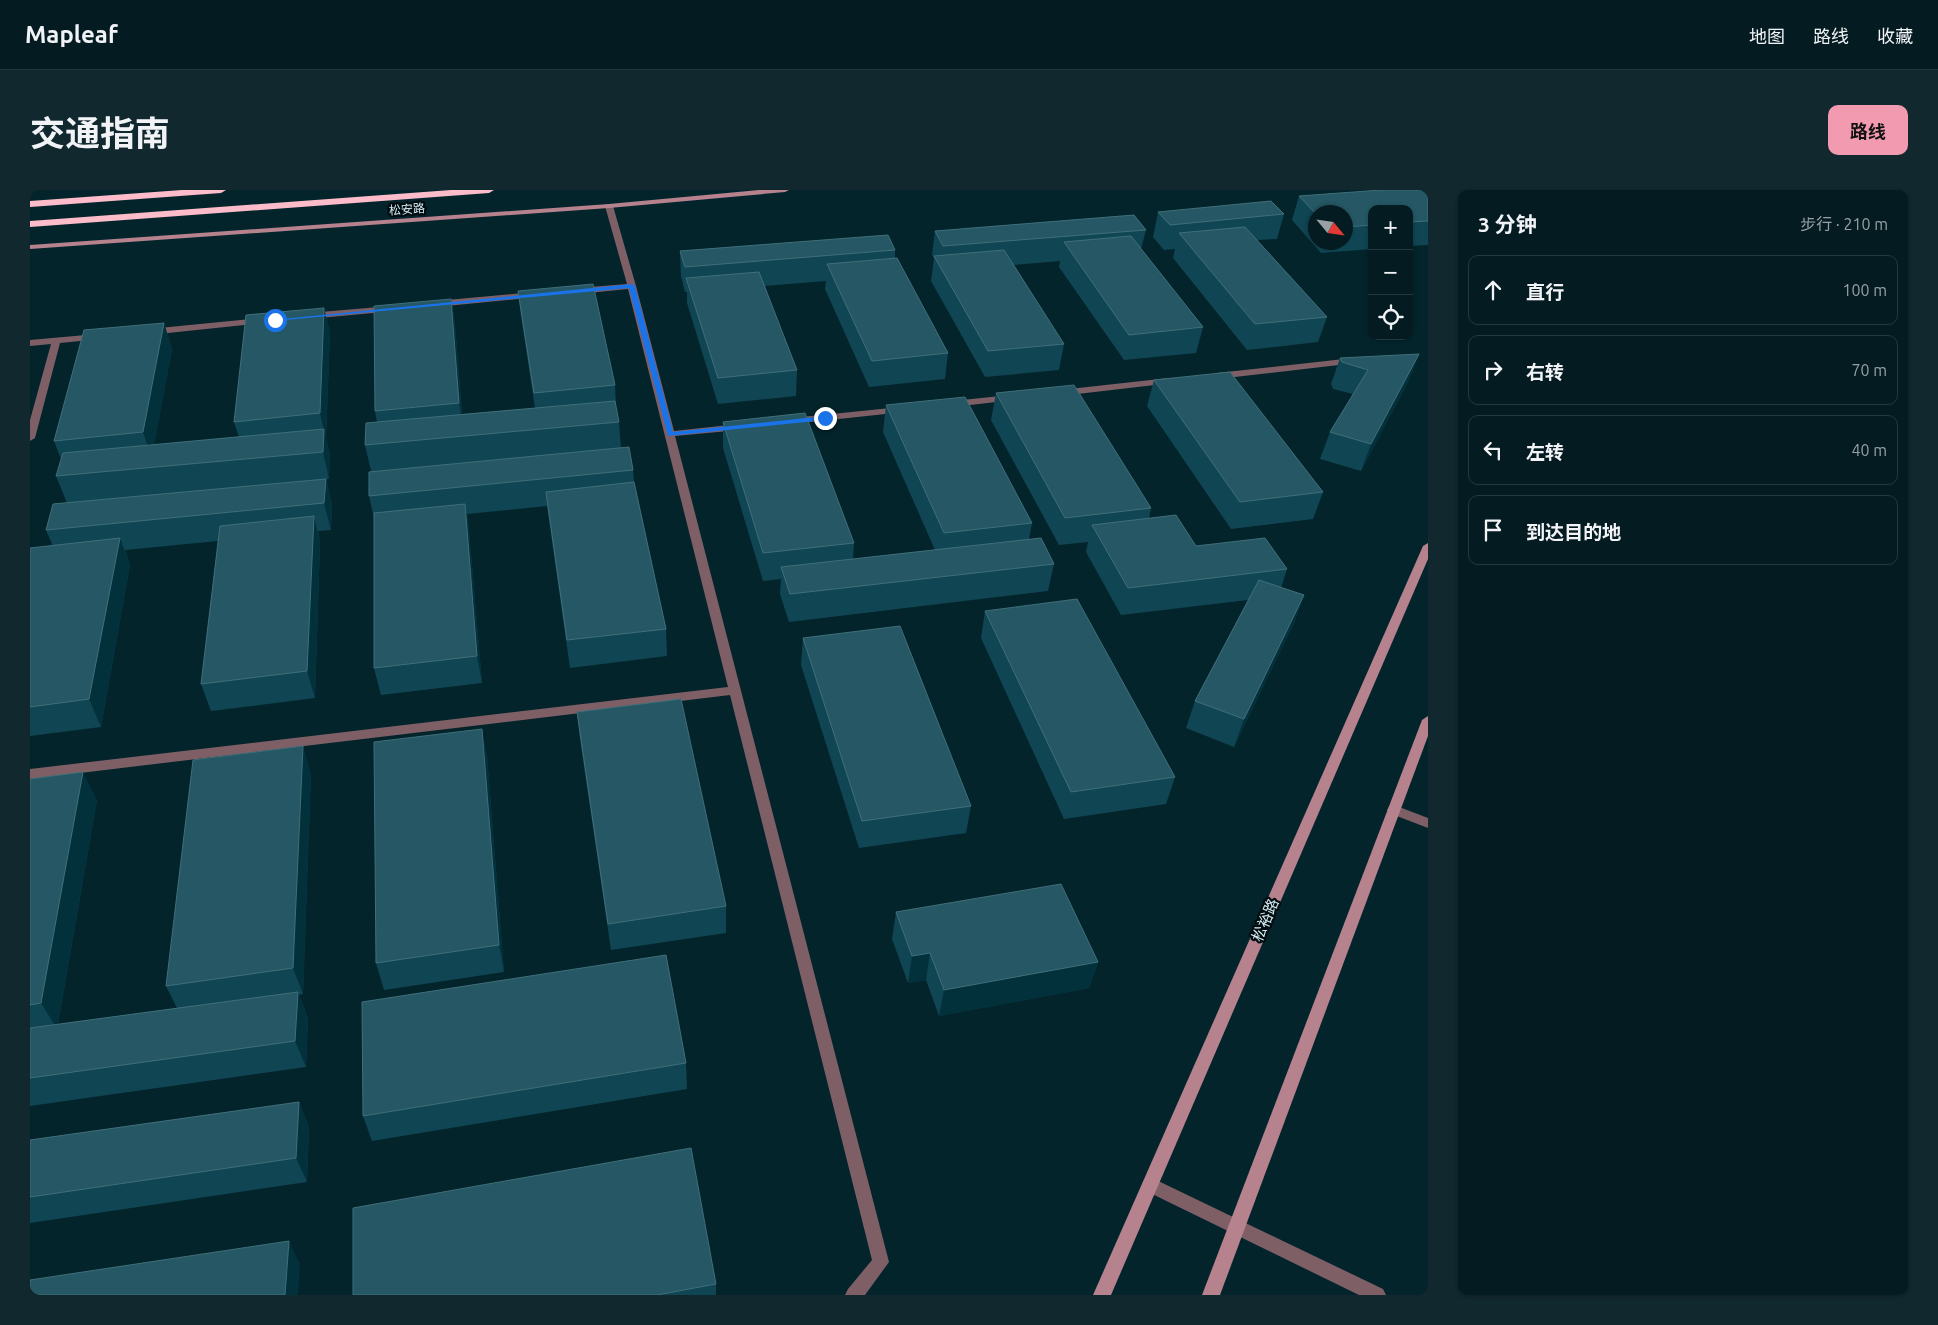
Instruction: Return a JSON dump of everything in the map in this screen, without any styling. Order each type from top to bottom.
[{"type":"highway","points":[[30,204],[221,190]]},
{"type":"highway","points":[[30,224],[489,190]]},
{"type":"street","name":"松安路","points":[[30,247],[609,206],[785,190]]},
{"type":"street","points":[[609,206],[632,286],[881,1262],[854,1295]]},
{"type":"street","points":[[572,291],[632,286]]},
{"type":"street","points":[[424,306],[542,294]]},
{"type":"street","points":[[294,318],[404,307]]},
{"type":"street","points":[[136,333],[275,320]]},
{"type":"street","points":[[30,343],[106,336]]},
{"type":"street","points":[[30,438],[56,341]]},
{"type":"street","points":[[1209,377],[1366,360]]},
{"type":"street","points":[[1052,393],[1180,380]]},
{"type":"street","points":[[944,405],[1023,397]]},
{"type":"street","points":[[778,423],[915,408]]},
{"type":"street","points":[[670,434],[748,426]]},
{"type":"street","name":"松裕路","points":[[1102,1295],[1428,546]]},
{"type":"street","points":[[30,774],[735,690]]},
{"type":"street","points":[[1211,1295],[1428,720]]},
{"type":"street","points":[[1394,810],[1428,823]]},
{"type":"street","points":[[1150,1185],[1377,1295]]},
{"type":"building","points":[[1381,190],[1428,190],[1428,221],[1413,222],[1413,205],[1368,205],[1368,225],[1353,226],[1353,205],[1308,206],[1299,196]]},
{"type":"building","points":[[1271,201],[1284,214],[1170,225],[1158,212]]},
{"type":"building","points":[[1134,215],[1146,230],[943,246],[935,231]]},
{"type":"building","points":[[1245,227],[1327,317],[1255,324],[1179,233]]},
{"type":"building","points":[[888,235],[895,250],[685,267],[680,251]]},
{"type":"building","points":[[1131,236],[1203,327],[1129,335],[1064,242]]},
{"type":"building","points":[[1004,250],[1064,344],[988,351],[934,256]]},
{"type":"building","points":[[897,258],[948,353],[872,361],[827,264]]},
{"type":"building","points":[[759,272],[797,370],[718,378],[686,278]]},
{"type":"building","points":[[593,284],[615,385],[534,393],[518,291]]},
{"type":"building","points":[[451,299],[459,403],[375,411],[374,306]]},
{"type":"building","points":[[324,308],[320,413],[234,422],[246,315]]},
{"type":"building","points":[[164,323],[143,432],[54,441],[84,330]]},
{"type":"building","points":[[1419,354],[1371,444],[1330,432],[1368,370],[1342,362],[1340,358]]},
{"type":"building","points":[[1230,372],[1323,492],[1240,502],[1154,380]]},
{"type":"building","points":[[1074,385],[1151,508],[1065,518],[996,393]]},
{"type":"building","points":[[965,397],[1032,523],[944,533],[886,405]]},
{"type":"building","points":[[615,401],[619,422],[365,445],[366,423]]},
{"type":"building","points":[[805,413],[854,543],[763,553],[723,422]]},
{"type":"building","points":[[324,429],[323,452],[56,476],[63,453]]},
{"type":"building","points":[[629,447],[633,470],[369,496],[369,472]]},
{"type":"building","points":[[326,479],[324,503],[46,530],[53,504]]},
{"type":"building","points":[[634,482],[666,629],[567,640],[546,492]]},
{"type":"building","points":[[465,504],[477,656],[374,668],[374,513]]},
{"type":"building","points":[[1176,515],[1196,546],[1265,538],[1287,569],[1128,588],[1092,525]]},
{"type":"building","points":[[314,516],[307,671],[201,684],[220,526]]},
{"type":"building","points":[[120,538],[89,699],[30,707],[30,548]]},
{"type":"building","points":[[1041,538],[1054,564],[790,594],[781,567]]},
{"type":"building","points":[[1259,580],[1304,595],[1244,719],[1195,701]]},
{"type":"building","points":[[1077,599],[1175,777],[1071,792],[985,611]]},
{"type":"building","points":[[900,626],[971,806],[862,821],[803,638]]},
{"type":"building","points":[[681,699],[726,906],[608,924],[577,712]]},
{"type":"building","points":[[482,729],[499,945],[376,963],[374,742]]},
{"type":"building","points":[[303,746],[293,968],[166,986],[193,760]]},
{"type":"building","points":[[83,772],[41,1003],[30,1005],[30,779]]},
{"type":"building","points":[[1061,884],[1098,962],[944,990],[930,953],[912,956],[896,912]]},
{"type":"building","points":[[666,955],[686,1063],[363,1116],[362,1002]]},
{"type":"building","points":[[298,992],[295,1041],[30,1078],[30,1028]]},
{"type":"building","points":[[299,1102],[296,1158],[30,1197],[30,1140]]},
{"type":"building","points":[[691,1148],[716,1284],[657,1295],[353,1295],[353,1208]]},
{"type":"building","points":[[289,1241],[285,1295],[30,1295],[30,1280]]},
{"type":"route","points":[[275,320],[632,286],[670,434],[825,418]]}]
